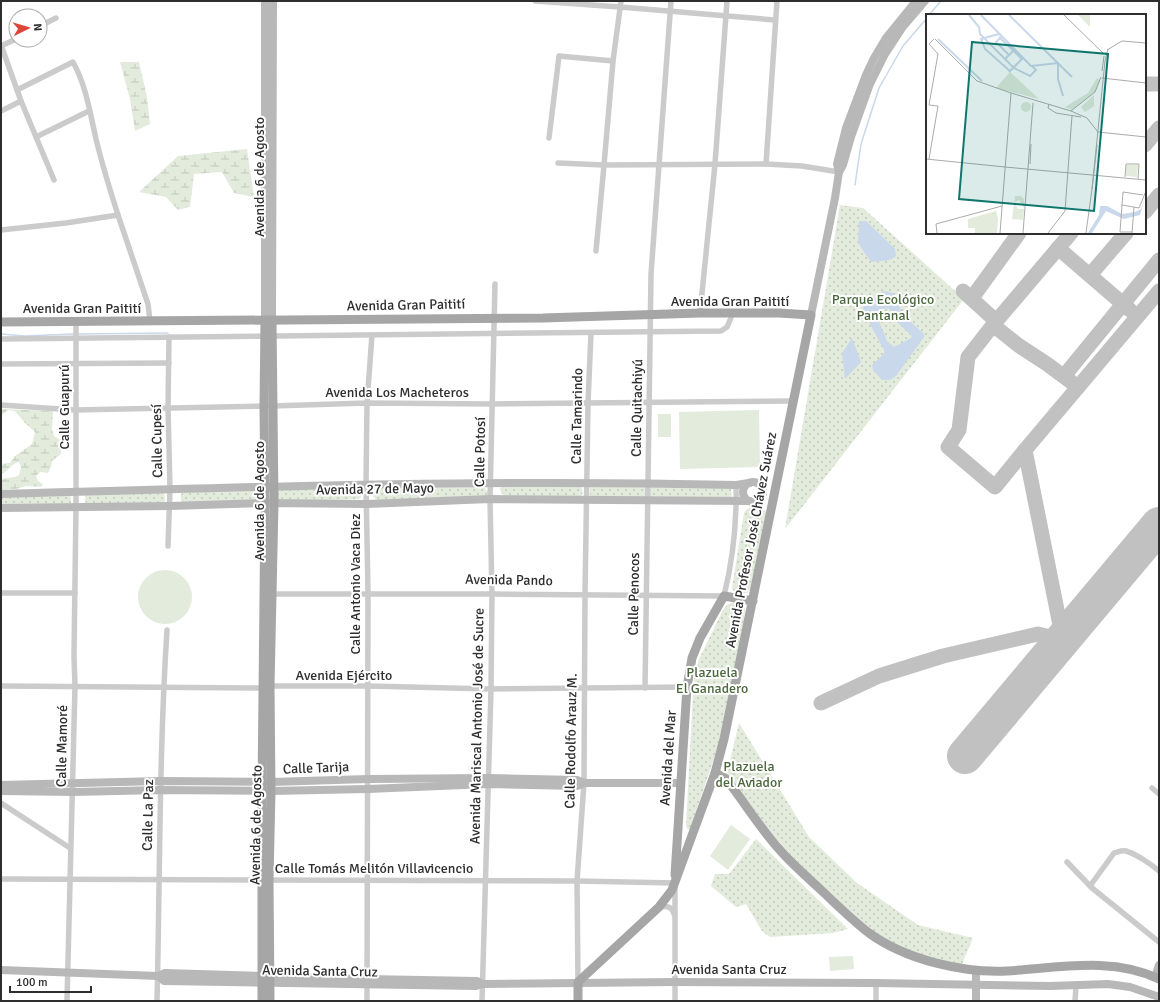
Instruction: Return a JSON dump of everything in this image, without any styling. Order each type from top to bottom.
[{"type":"main road","name":"Avenida 6 de Agosto","points":[[262,1001],[266,979],[266,687],[269,503],[269,42],[265,1]]},
{"type":"main road","name":"Avenida 6 de Agosto","points":[[269,42],[273,1]]},
{"type":"main road","points":[[811,315],[823,263],[839,172],[838,164],[846,128],[866,75],[886,38],[916,1]]},
{"type":"main road","points":[[839,172],[844,165],[851,137],[870,84],[885,54],[902,28],[925,1]]},
{"type":"main road","name":"Avenida Gran Paitití","points":[[1,322],[543,318],[700,313],[811,315]]},
{"type":"main road","name":"Avenida Profesor José Chávez Suárez","points":[[578,982],[660,907],[672,890],[715,773],[724,739],[753,601],[811,315]]},
{"type":"main road","name":"Avenida 27 de Mayo","points":[[1,494],[170,489],[269,488],[366,484],[648,483],[736,485],[749,483]]},
{"type":"main road","points":[[749,483],[756,483],[762,488],[763,492],[763,495],[759,500],[754,502],[745,497],[744,491],[746,485],[749,483]]},
{"type":"main road","points":[[763,492],[774,494]]},
{"type":"main road","name":"Avenida 27 de Mayo","points":[[1,508],[269,503],[367,504],[490,499],[750,501]]},
{"type":"main road","name":"Avenida Pando","points":[[724,596],[753,601]]},
{"type":"main road","name":"Avenida del Mar","points":[[675,883],[687,687],[692,658],[700,638],[724,596]]},
{"type":"main road","points":[[715,773],[725,778],[730,784],[779,850],[830,900],[870,934],[910,954],[942,965],[976,971],[1107,966],[1158,972]]},
{"type":"main road","name":"Calle Tarija","points":[[1,791],[73,792],[161,790],[267,786],[368,779],[488,781],[578,780],[584,783],[681,784]]},
{"type":"main road","name":"Calle Tarija","points":[[1,785],[161,781],[368,789],[488,781]]},
{"type":"main road","points":[[677,835],[681,843],[684,844],[688,843],[691,839]]},
{"type":"main road","name":"Avenida Santa Cruz","points":[[1,970],[158,976],[165,973],[266,979],[367,982],[477,981],[482,984],[578,982],[876,983],[1076,986],[1108,984],[1130,987],[1159,998]]},
{"type":"main road","points":[[976,971],[976,1001]]},
{"type":"main road","name":"Avenida 6 de Agosto","points":[[266,979],[270,1001]]},
{"type":"main road","points":[[578,982],[578,1001]]},
{"type":"street","points":[[535,1],[620,4],[670,12],[726,15],[775,20]]},
{"type":"street","name":"Calle Quitachiyú","points":[[647,500],[650,315],[671,1]]},
{"type":"street","points":[[700,313],[715,164],[727,1]]},
{"type":"street","points":[[766,164],[776,1]]},
{"type":"street","points":[[596,251],[612,61],[620,4]]},
{"type":"street","points":[[48,22],[56,18]]},
{"type":"street","points":[[1,46],[21,101],[54,180]]},
{"type":"street","points":[[549,138],[559,56],[612,61]]},
{"type":"street","points":[[17,90],[73,62],[78,70],[90,111],[103,168],[148,304],[150,321]]},
{"type":"street","points":[[1,111],[21,101]]},
{"type":"street","points":[[36,137],[90,111]]},
{"type":"street","points":[[558,163],[604,165],[766,164],[802,166],[839,172]]},
{"type":"street","points":[[1,230],[66,223],[118,215]]},
{"type":"street","name":"Calle Potosí","points":[[490,499],[496,318],[495,284]]},
{"type":"street","points":[[1,339],[721,331],[727,327],[733,313]]},
{"type":"street","name":"Calle Guapurú","points":[[76,322],[76,492]]},
{"type":"street","name":"Calle Tamarindo","points":[[587,499],[588,403],[591,333]]},
{"type":"street","name":"Calle Antonio Vaca Diez","points":[[367,1001],[368,594],[366,484],[367,403],[372,335]]},
{"type":"street","name":"Calle Cupesí","points":[[168,546],[170,506],[168,408],[169,337]]},
{"type":"street","points":[[1,364],[169,363]]},
{"type":"street","name":"Avenida Los Macheteros","points":[[1,405],[75,410],[367,403],[493,404],[793,401]]},
{"type":"street","name":"Avenida del Mar","points":[[724,596],[730,569],[736,515],[736,485]]},
{"type":"street","name":"Calle Mamoré","points":[[67,1001],[75,686],[76,492]]},
{"type":"street","name":"Avenida Mariscal Antonio José de Sucre","points":[[482,1001],[484,880],[491,689],[492,594],[490,499]]},
{"type":"street","name":"Calle Rodolfo Arauz M.","points":[[578,982],[577,881],[584,783],[587,499]]},
{"type":"street","name":"Calle Penocos","points":[[645,688],[647,500]]},
{"type":"street","points":[[1,593],[75,593]]},
{"type":"street","name":"Avenida Pando","points":[[268,594],[724,596]]},
{"type":"street","name":"Calle La Paz","points":[[157,1001],[163,687],[167,630]]},
{"type":"street","name":"Avenida Ejército","points":[[1,686],[368,686],[491,689],[687,687]]},
{"type":"street","points":[[1152,788],[1159,794]]},
{"type":"street","points":[[1,803],[70,848]]},
{"type":"street","points":[[1090,886],[1112,856],[1119,851],[1126,851],[1150,864],[1159,871]]},
{"type":"street","points":[[1067,862],[1090,886],[1159,942]]},
{"type":"street","name":"Calle Tomás Melitón Villavicencio","points":[[1,879],[484,880],[675,883]]},
{"type":"street","name":"Avenida del Mar","points":[[675,883],[675,1001]]},
{"type":"street","points":[[660,907],[666,906],[670,908],[673,910],[674,916]]},
{"type":"street","points":[[876,983],[876,1001]]},
{"type":"street","points":[[1075,1001],[1076,986]]},
{"type":"green space","points":[[120,62],[139,62],[147,97],[150,124],[135,131],[130,99]]},
{"type":"green space","points":[[247,149],[254,197],[234,193],[222,172],[194,174],[190,207],[178,210],[166,197],[139,192],[178,156]]},
{"type":"green space","name":"Parque Ecológico Pantanal","points":[[840,205],[863,208],[964,299],[785,529]]},
{"type":"green space","points":[[1,409],[53,411],[52,429],[54,436],[59,439],[61,454],[52,461],[48,473],[40,472],[36,476],[38,481],[43,484],[41,487],[26,486],[16,489],[1,490],[1,479],[19,475],[21,467],[19,462],[12,465],[1,475],[1,464],[10,463],[15,456],[32,444],[35,432],[15,411],[8,410],[1,416]]},
{"type":"green space","points":[[759,410],[760,467],[680,469],[679,412]]},
{"type":"green space","points":[[658,414],[671,414],[671,437],[658,437]]},
{"type":"green space","points":[[504,485],[579,486],[582,488],[583,493],[580,497],[505,496],[501,493],[500,488]]},
{"type":"green space","points":[[590,485],[646,485],[645,499],[590,497]]},
{"type":"green space","points":[[651,485],[731,485],[732,500],[650,498]]},
{"type":"green space","points":[[484,487],[488,492],[487,497],[378,500],[372,495],[373,490],[378,488]]},
{"type":"green space","points":[[276,490],[357,490],[360,491],[361,497],[359,499],[276,501]]},
{"type":"green space","points":[[183,491],[255,491],[257,492],[257,500],[183,503],[181,500],[181,494]]},
{"type":"green space","points":[[164,492],[164,503],[86,504],[85,501],[85,496],[87,494]]},
{"type":"green space","points":[[69,495],[71,497],[71,503],[69,504],[1,506],[1,497]]},
{"type":"green space","points":[[754,507],[763,509],[769,516],[753,585],[747,593],[735,593],[732,588],[744,513],[747,509]]},
{"type":"green space","points":[[160,570],[170,570],[180,574],[188,582],[192,592],[192,602],[188,612],[180,620],[170,624],[160,624],[150,620],[142,612],[138,602],[138,592],[142,582],[150,574]]},
{"type":"green space","name":"Plazuela El Ganadero","points":[[734,602],[742,603],[745,609],[744,621],[718,747],[690,829],[688,830],[686,826],[694,676],[700,657],[723,610],[727,605]]},
{"type":"green space","name":"Plazuela del Aviador","points":[[739,723],[809,837],[857,883],[918,925],[973,938],[962,964],[942,963],[909,951],[871,931],[844,909],[790,854],[759,819],[727,773]]},
{"type":"green space","points":[[731,825],[750,839],[728,870],[710,856]]},
{"type":"green space","points":[[756,839],[848,929],[833,933],[770,937],[762,931],[746,904],[736,907],[711,886],[715,874],[729,874]]},
{"type":"green space","points":[[853,956],[854,969],[830,971],[829,957]]},
{"type":"water","points":[[859,221],[866,221],[895,249],[896,256],[890,260],[871,262],[858,243]]},
{"type":"water","points":[[883,291],[893,293],[903,315],[924,334],[924,337],[896,376],[890,380],[882,380],[873,370],[872,365],[884,354],[884,350],[863,311],[864,303],[873,300]],"holes":[[[889,308],[893,318],[912,336],[894,347],[887,341],[877,317],[882,309]]]},
{"type":"water","points":[[852,338],[861,362],[845,379],[842,353]]},
{"type":"waterway","points":[[930,14],[941,1]]},
{"type":"waterway","points":[[855,185],[861,144],[879,88],[903,46],[926,19]]},
{"type":"waterway","points":[[79,334],[168,333]]},
{"type":"waterway","points":[[1,334],[25,336],[73,334]]},
{"type":"taxiway","points":[[1146,84],[1159,84]]},
{"type":"taxiway","points":[[1146,144],[1159,128]]},
{"type":"taxiway","points":[[1146,211],[1159,195]]},
{"type":"taxiway","points":[[972,298],[1018,234]]},
{"type":"taxiway","points":[[1070,234],[993,325],[1018,345],[1078,387]]},
{"type":"taxiway","points":[[1090,275],[1125,234]]},
{"type":"taxiway","points":[[1058,248],[1130,310]]},
{"type":"taxiway","points":[[1064,376],[1159,260]]},
{"type":"taxiway","points":[[963,291],[996,321]]},
{"type":"taxiway","points":[[821,703],[879,676],[943,656],[1038,634],[1063,640],[1025,450],[1159,291]]},
{"type":"taxiway","points":[[993,325],[968,357],[959,430],[948,447],[995,487],[1025,450]]},
{"type":"runway","points":[[965,756],[1159,525]]}]
